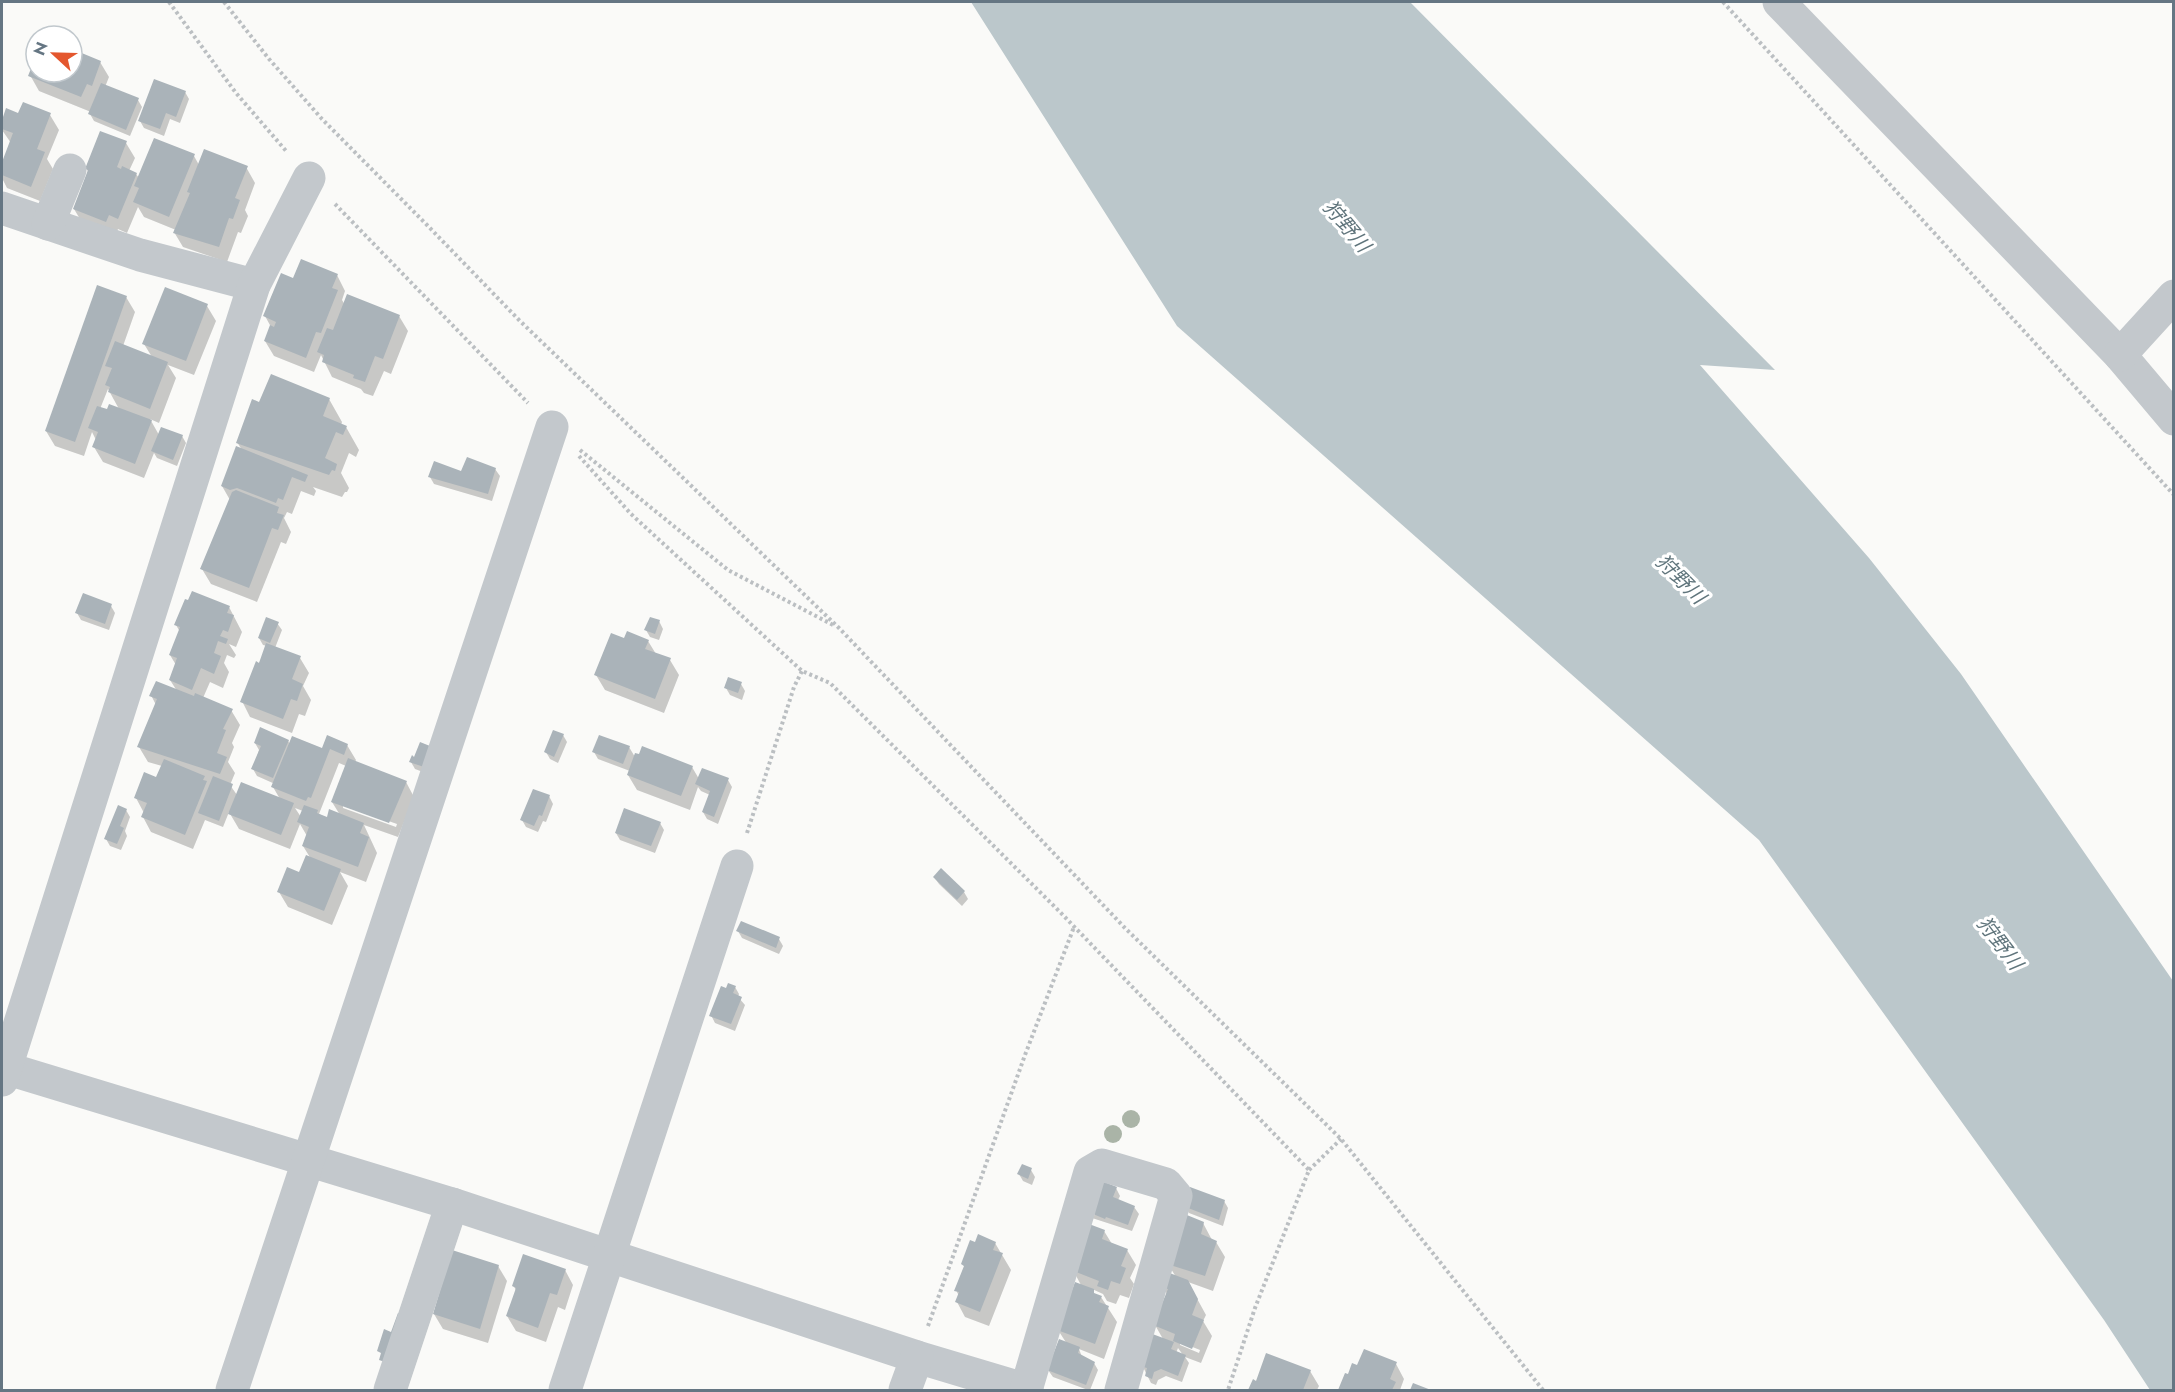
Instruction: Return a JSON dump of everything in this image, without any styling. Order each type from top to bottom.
[{"type":"street","points":[[1779,2],[2120,355],[2174,419]]},
{"type":"street","points":[[48,224],[70,170]]},
{"type":"street","points":[[309,178],[254,285],[3,1072],[452,1204],[916,1357],[1027,1390],[1089,1172],[1102,1165],[1166,1184],[1176,1196],[1121,1390]]},
{"type":"street","points":[[2,208],[141,255],[254,285]]},
{"type":"street","points":[[2120,355],[2174,296]]},
{"type":"street","points":[[232,1390],[552,427]]},
{"type":"street","points":[[565,1390],[737,866]]},
{"type":"street","points":[[390,1390],[452,1204]]},
{"type":"street","points":[[905,1390],[916,1357]]},
{"type":"path","points":[[169,2],[236,93],[309,178],[552,427],[631,514],[802,671],[830,683],[1074,927],[1309,1170]]},
{"type":"path","points":[[224,2],[321,119],[519,320],[839,628],[1125,928],[1341,1139],[1543,1390]]},
{"type":"path","points":[[1723,2],[2174,495]]},
{"type":"path","points":[[552,427],[662,519],[728,570],[839,628]]},
{"type":"path","points":[[737,866],[794,687],[802,671]]},
{"type":"path","points":[[916,1357],[1024,1055],[1074,927]]},
{"type":"path","points":[[1228,1390],[1256,1308],[1309,1170],[1341,1139]]},
{"type":"water","name":"狩野川","points":[[971,2],[1410,2],[1775,370],[1700,365],[1869,558],[1961,674],[2173,981],[2173,1390],[2150,1390],[2104,1320],[1759,840],[1177,326]]},
{"type":"building","points":[[84,54],[101,61],[92,86],[87,84],[81,97],[48,84],[84,84]]},
{"type":"building","points":[[154,79],[186,91],[176,117],[166,113],[160,129],[138,121]]},
{"type":"building","points":[[101,83],[139,98],[126,130],[88,114]]},
{"type":"building","points":[[23,102],[51,113],[37,149],[45,152],[31,187],[2,175],[2,162],[13,133],[2,129],[2,120],[6,108],[18,113]]},
{"type":"building","points":[[100,131],[127,141],[117,167],[121,169],[122,166],[137,173],[118,219],[109,215],[106,222],[73,209]]},
{"type":"building","points":[[154,138],[195,154],[169,217],[133,202],[139,188],[134,186]]},
{"type":"building","points":[[204,149],[248,166],[235,198],[240,200],[233,219],[229,218],[219,247],[173,233],[190,193],[187,192]]},
{"type":"building","points":[[301,259],[338,274],[332,288],[338,290],[321,333],[316,332],[306,358],[264,341],[270,325],[274,327],[276,322],[263,316],[281,273],[293,278]]},
{"type":"building","points":[[97,285],[127,296],[75,442],[45,431]]},
{"type":"building","points":[[165,287],[208,304],[186,361],[142,344]]},
{"type":"building","points":[[347,294],[400,315],[383,359],[375,356],[365,382],[322,362],[324,355],[317,352],[327,328],[333,330]]},
{"type":"building","points":[[115,341],[168,362],[150,409],[108,392],[110,387],[105,385],[112,368],[105,366]]},
{"type":"building","points":[[271,374],[330,398],[323,416],[347,426],[343,435],[336,432],[325,458],[337,464],[335,471],[332,470],[329,475],[236,443],[252,399],[259,402]]},
{"type":"building","points":[[109,404],[152,420],[135,464],[92,447],[98,432],[88,428],[97,406],[107,409]]},
{"type":"building","points":[[161,427],[183,435],[173,460],[151,451]]},
{"type":"building","points":[[236,446],[308,475],[305,482],[292,477],[283,500],[278,498],[276,503],[237,488],[230,490],[221,486]]},
{"type":"building","points":[[467,457],[496,468],[488,494],[428,477],[434,461],[461,471]]},
{"type":"building","points":[[236,490],[279,507],[277,513],[284,515],[278,530],[272,528],[249,588],[200,569],[232,492]]},
{"type":"building","points":[[192,591],[230,606],[227,613],[234,615],[228,632],[223,630],[220,636],[228,639],[226,644],[218,641],[214,653],[221,656],[214,674],[201,668],[192,690],[169,680],[177,658],[169,655],[180,627],[174,625],[185,599],[188,600]]},
{"type":"building","points":[[83,593],[112,604],[105,624],[75,613]]},
{"type":"building","points":[[266,617],[279,622],[270,643],[258,638]]},
{"type":"building","points":[[650,617],[660,620],[655,634],[644,630]]},
{"type":"building","points":[[627,631],[649,640],[645,649],[671,658],[655,699],[594,675],[611,633],[624,638]]},
{"type":"building","points":[[266,643],[301,656],[292,679],[303,684],[297,701],[291,699],[283,719],[240,702],[256,661],[259,663]]},
{"type":"building","points":[[728,677],[742,682],[738,693],[724,688]]},
{"type":"building","points":[[156,681],[194,696],[195,693],[233,709],[223,729],[226,730],[217,753],[227,757],[220,774],[137,747],[157,699],[149,696]]},
{"type":"building","points":[[260,727],[289,740],[273,778],[251,769],[261,746],[254,743]]},
{"type":"building","points":[[553,730],[564,734],[554,757],[544,752]]},
{"type":"building","points":[[327,735],[348,744],[344,755],[330,749],[311,798],[308,797],[306,801],[271,787],[292,736],[322,748]]},
{"type":"building","points":[[599,735],[630,746],[623,764],[592,752]]},
{"type":"building","points":[[420,742],[435,748],[427,768],[409,762],[412,755],[414,757]]},
{"type":"building","points":[[642,746],[693,766],[681,796],[627,775],[635,753],[639,754]]},
{"type":"building","points":[[348,758],[407,781],[389,823],[331,802]]},
{"type":"building","points":[[164,759],[205,776],[203,780],[207,781],[185,835],[141,817],[147,803],[134,798],[144,772],[156,777]]},
{"type":"building","points":[[702,768],[729,778],[714,817],[702,812],[710,791],[695,784]]},
{"type":"building","points":[[213,776],[233,784],[219,821],[198,813]]},
{"type":"building","points":[[241,782],[294,803],[281,835],[228,814]]},
{"type":"building","points":[[533,789],[550,795],[542,816],[539,815],[534,826],[520,820]]},
{"type":"building","points":[[118,805],[127,809],[120,826],[124,828],[117,844],[104,839]]},
{"type":"building","points":[[304,805],[318,810],[317,813],[327,817],[329,809],[364,823],[360,833],[369,837],[358,867],[302,846],[309,827],[297,822]]},
{"type":"building","points":[[624,808],[661,822],[651,846],[615,833]]},
{"type":"building","points":[[306,855],[341,869],[324,911],[277,892],[287,867],[299,872]]},
{"type":"building","points":[[941,868],[965,891],[957,900],[933,877]]},
{"type":"building","points":[[741,921],[780,937],[776,948],[736,931]]},
{"type":"building","points":[[728,983],[736,986],[733,993],[742,997],[731,1024],[709,1016],[721,986],[726,988]]},
{"type":"building","points":[[1022,1164],[1032,1168],[1028,1179],[1017,1174]]},
{"type":"building","points":[[1102,1181],[1117,1187],[1113,1197],[1135,1206],[1128,1225],[1086,1211]]},
{"type":"building","points":[[1190,1187],[1225,1200],[1219,1220],[1183,1206]]},
{"type":"building","points":[[1182,1213],[1204,1222],[1201,1234],[1217,1241],[1205,1276],[1167,1264]]},
{"type":"building","points":[[1089,1224],[1105,1230],[1102,1239],[1128,1249],[1121,1266],[1126,1268],[1120,1284],[1111,1281],[1108,1290],[1097,1286],[1099,1281],[1071,1270]]},
{"type":"building","points":[[978,1234],[996,1242],[993,1250],[1003,1253],[980,1312],[955,1302],[959,1292],[954,1291],[964,1266],[961,1264],[970,1240],[975,1242]]},
{"type":"building","points":[[452,1250],[499,1265],[480,1329],[433,1314]]},
{"type":"building","points":[[523,1254],[566,1269],[557,1295],[550,1293],[538,1328],[506,1316],[516,1288],[512,1286]]},
{"type":"building","points":[[1167,1272],[1188,1280],[1198,1299],[1192,1315],[1204,1320],[1192,1349],[1173,1341],[1175,1334],[1153,1325],[1168,1289],[1161,1287]]},
{"type":"building","points":[[1075,1282],[1094,1289],[1094,1293],[1102,1296],[1099,1302],[1109,1306],[1095,1344],[1057,1330]]},
{"type":"building","points":[[398,1313],[407,1316],[391,1364],[379,1360],[381,1353],[377,1351],[384,1329],[391,1332]]},
{"type":"building","points":[[1147,1332],[1174,1342],[1171,1349],[1186,1355],[1178,1376],[1161,1369],[1154,1372],[1152,1379],[1145,1376],[1147,1368],[1140,1366]]},
{"type":"building","points":[[1059,1339],[1080,1347],[1078,1353],[1095,1362],[1086,1385],[1047,1370]]},
{"type":"building","points":[[1364,1349],[1397,1362],[1390,1379],[1396,1382],[1392,1390],[1338,1390],[1345,1373],[1348,1374],[1352,1363],[1357,1365]]},
{"type":"building","points":[[1266,1353],[1311,1370],[1303,1390],[1248,1390],[1253,1379],[1256,1381]]},
{"type":"building","points":[[1413,1383],[1431,1390],[1410,1390]]}]
